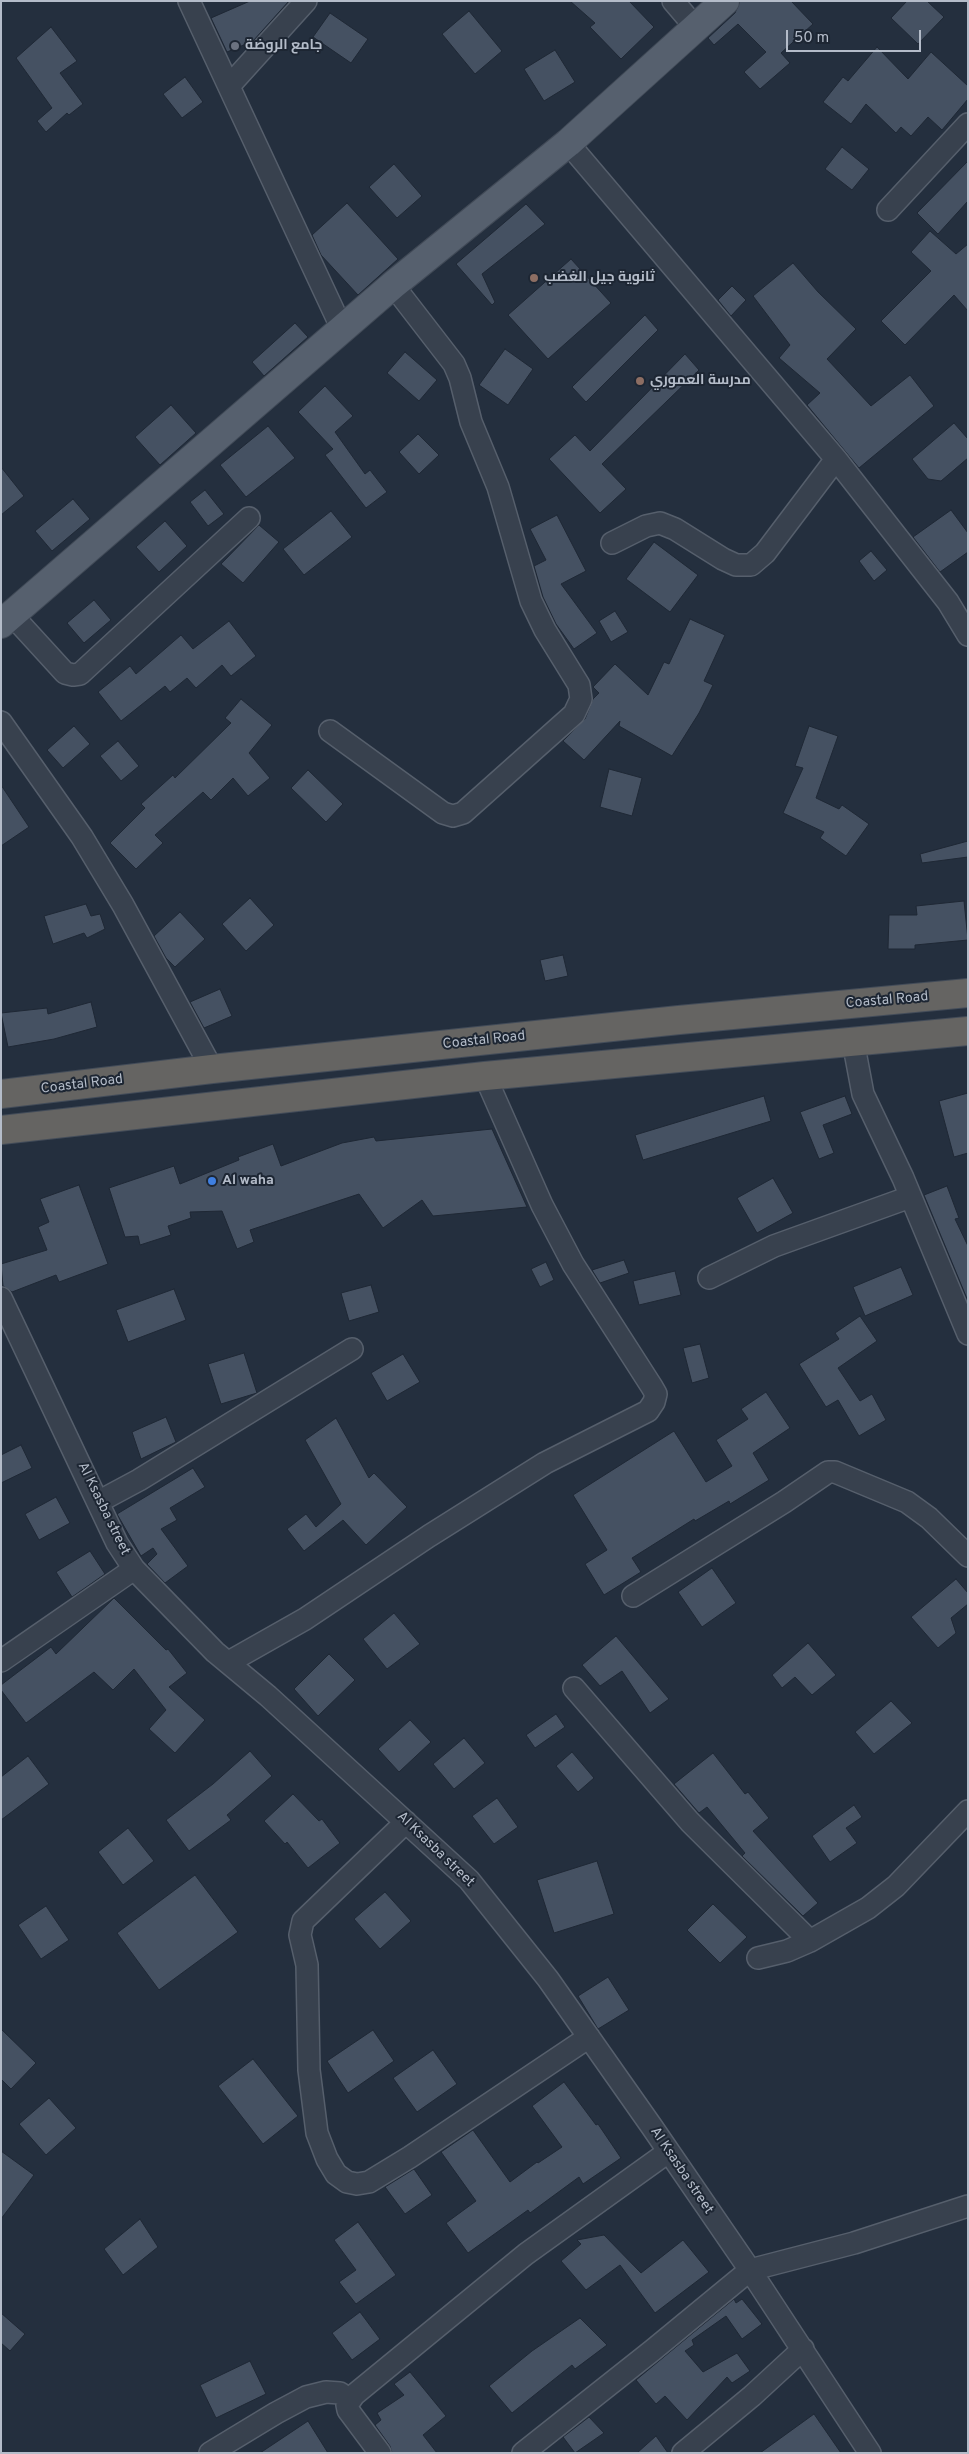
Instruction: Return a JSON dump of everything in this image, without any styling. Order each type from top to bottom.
[{"type":"highway","name":"Coastal Road","points":[[1,1094],[212,1069],[679,1020],[968,993]]},
{"type":"highway","points":[[1,1130],[485,1076],[968,1031]]},
{"type":"main road","points":[[6,620],[393,285],[568,142],[725,1]]},
{"type":"street","points":[[189,1],[230,85],[342,329]]},
{"type":"street","points":[[230,85],[306,1]]},
{"type":"street","points":[[673,1],[696,28]]},
{"type":"street","points":[[888,210],[968,124]]},
{"type":"street","points":[[568,142],[836,459],[948,602],[968,635]]},
{"type":"street","points":[[330,731],[443,813],[453,816],[463,813],[574,714],[581,699],[579,685],[545,630],[531,601],[498,487],[472,422],[460,378],[454,364],[393,285]]},
{"type":"street","points":[[612,543],[646,526],[660,523],[675,529],[723,559],[736,564],[751,565],[765,553],[836,459]]},
{"type":"street","points":[[6,620],[65,673],[80,674],[249,518]]},
{"type":"street","points":[[1,722],[82,837],[103,871],[150,952],[212,1069]]},
{"type":"street","points":[[853,1041],[863,1094],[903,1178],[968,1334]]},
{"type":"street","points":[[228,1662],[305,1619],[429,1536],[545,1463],[648,1411],[654,1402],[656,1394],[574,1264],[542,1205],[485,1076]]},
{"type":"street","points":[[709,1278],[774,1246],[910,1197]]},
{"type":"street","name":"Al Ksasba street","points":[[1,1298],[117,1543],[134,1568],[215,1652],[406,1822],[468,1880],[548,1979],[589,2037],[750,2270],[870,2453]]},
{"type":"street","points":[[98,1502],[138,1480],[352,1349]]},
{"type":"street","points":[[633,1596],[784,1502],[828,1472],[835,1472],[907,1502],[928,1518],[968,1556]]},
{"type":"street","points":[[1,1661],[134,1568]]},
{"type":"street","points":[[574,1688],[690,1822],[810,1941]]},
{"type":"street","points":[[758,1958],[787,1951],[810,1941],[868,1908],[896,1886],[968,1811]]},
{"type":"street","points":[[406,1822],[304,1921],[300,1935],[307,1965],[309,2070],[317,2134],[327,2159],[336,2174],[346,2182],[357,2184],[368,2182],[410,2157],[589,2037]]},
{"type":"street","points":[[380,2453],[348,2410],[349,2400],[526,2254],[668,2152]]},
{"type":"street","points":[[523,2453],[654,2350],[750,2270],[854,2244],[968,2206]]},
{"type":"street","points":[[683,2453],[752,2396],[803,2349]]},
{"type":"street","points":[[210,2453],[306,2397],[326,2392],[340,2393],[349,2400]]},
{"type":"building","points":[[250,1],[289,1],[253,41],[227,52],[211,18]]},
{"type":"building","points":[[570,1],[629,1],[654,27],[621,59],[590,27],[595,23]]},
{"type":"building","points":[[740,1],[791,1],[813,24],[781,53],[790,63],[760,89],[744,72],[766,52],[738,24],[714,45],[708,38],[735,13]]},
{"type":"building","points":[[907,1],[927,1],[944,17],[918,44],[891,18]]},
{"type":"building","points":[[469,11],[502,51],[475,74],[442,34]]},
{"type":"building","points":[[330,13],[368,39],[351,63],[313,37]]},
{"type":"building","points":[[51,27],[77,61],[60,73],[83,104],[69,115],[67,113],[46,132],[37,121],[52,108],[16,58]]},
{"type":"building","points":[[877,47],[908,79],[931,52],[968,86],[968,99],[942,130],[928,117],[911,136],[901,127],[896,133],[866,104],[851,124],[823,102],[843,77],[848,81]]},
{"type":"building","points":[[555,50],[575,82],[544,101],[524,69]]},
{"type":"building","points":[[185,77],[203,102],[182,118],[163,94]]},
{"type":"building","points":[[842,147],[869,169],[852,190],[825,169]]},
{"type":"building","points":[[968,161],[968,201],[938,234],[917,213]]},
{"type":"building","points":[[394,164],[422,196],[397,218],[369,187]]},
{"type":"building","points":[[347,203],[398,259],[358,295],[321,255],[312,235]]},
{"type":"building","points":[[526,204],[545,224],[482,274],[495,302],[492,305],[456,264]]},
{"type":"building","points":[[930,231],[956,254],[968,244],[968,311],[954,295],[905,345],[881,321],[931,271],[911,252]]},
{"type":"building","points":[[571,259],[611,303],[548,359],[508,315]]},
{"type":"building","points":[[793,263],[818,292],[856,329],[827,359],[871,406],[910,375],[934,406],[859,468],[807,405],[820,393],[779,358],[790,345],[753,296]]},
{"type":"building","points":[[732,286],[746,300],[731,316],[718,300]]},
{"type":"building","points":[[645,315],[658,330],[586,402],[572,387]]},
{"type":"building","points":[[295,323],[308,337],[264,376],[252,362]]},
{"type":"building","points":[[505,349],[533,369],[508,405],[479,385]]},
{"type":"building","points":[[405,352],[437,380],[419,401],[387,373]]},
{"type":"building","points":[[685,354],[699,370],[602,464],[626,489],[600,513],[549,459],[575,435],[590,451]]},
{"type":"building","points":[[325,386],[353,416],[335,432],[365,474],[370,470],[387,492],[366,508],[325,455],[333,449],[298,412]]},
{"type":"building","points":[[171,405],[196,433],[160,465],[135,437]]},
{"type":"building","points":[[954,423],[968,439],[968,458],[941,481],[928,479],[912,459]]},
{"type":"building","points":[[268,426],[295,458],[246,497],[220,465]]},
{"type":"building","points":[[418,434],[439,455],[419,474],[399,452]]},
{"type":"building","points":[[1,467],[24,496],[1,515]]},
{"type":"building","points":[[205,490],[224,514],[208,526],[190,502]]},
{"type":"building","points":[[73,499],[90,519],[52,551],[35,531]]},
{"type":"building","points":[[951,510],[968,533],[968,552],[940,572],[913,537]]},
{"type":"building","points":[[331,511],[352,537],[304,575],[283,549]]},
{"type":"building","points":[[557,515],[586,571],[561,584],[597,633],[574,649],[556,624],[543,597],[534,566],[546,560],[530,529]]},
{"type":"building","points":[[165,521],[187,546],[159,572],[136,547]]},
{"type":"building","points":[[259,525],[279,542],[243,583],[221,564]]},
{"type":"building","points":[[654,542],[698,575],[670,612],[626,579]]},
{"type":"building","points":[[871,551],[887,570],[874,581],[859,561]]},
{"type":"building","points":[[94,600],[111,620],[84,643],[67,623]]},
{"type":"building","points":[[615,611],[628,632],[611,642],[599,621]]},
{"type":"building","points":[[690,619],[725,635],[704,681],[713,685],[699,713],[672,756],[619,726],[620,721],[584,760],[563,741],[585,719],[593,699],[599,693],[593,687],[615,664],[648,695],[664,662],[669,664]]},
{"type":"building","points":[[229,621],[256,656],[231,676],[222,665],[196,688],[187,678],[170,692],[165,686],[121,721],[98,692],[130,666],[136,674],[181,635],[193,649]]},
{"type":"building","points":[[241,699],[272,725],[249,753],[270,778],[248,796],[233,778],[211,800],[203,792],[155,835],[163,843],[136,869],[110,843],[145,808],[141,804],[173,775],[175,778],[231,723],[225,718]]},
{"type":"building","points":[[74,726],[90,744],[63,768],[47,750]]},
{"type":"building","points":[[809,726],[838,736],[816,798],[839,809],[842,805],[869,824],[846,856],[820,838],[824,832],[783,813],[803,768],[795,766]]},
{"type":"building","points":[[118,741],[139,766],[121,781],[100,756]]},
{"type":"building","points":[[609,769],[642,778],[632,816],[600,807]]},
{"type":"building","points":[[308,770],[343,804],[326,822],[291,788]]},
{"type":"building","points":[[1,785],[29,827],[1,846]]},
{"type":"building","points":[[968,841],[968,857],[922,863],[920,854]]},
{"type":"building","points":[[250,898],[274,925],[246,951],[222,924]]},
{"type":"building","points":[[964,901],[968,940],[915,945],[915,949],[888,949],[889,915],[917,915],[916,906]]},
{"type":"building","points":[[86,904],[91,916],[100,914],[105,929],[87,938],[84,933],[53,944],[44,916]]},
{"type":"building","points":[[180,912],[205,939],[175,967],[166,958],[154,936]]},
{"type":"building","points":[[563,955],[568,976],[545,981],[540,960]]},
{"type":"building","points":[[220,989],[232,1016],[204,1028],[190,1002]]},
{"type":"building","points":[[91,1002],[97,1027],[54,1039],[8,1047],[1,1013],[47,1008],[48,1014]]},
{"type":"building","points":[[968,1093],[968,1153],[954,1157],[939,1101]]},
{"type":"building","points":[[764,1096],[771,1121],[643,1160],[635,1135]]},
{"type":"building","points":[[845,1096],[852,1114],[823,1125],[834,1153],[819,1159],[800,1112]]},
{"type":"building","points":[[492,1129],[527,1207],[433,1216],[422,1200],[383,1228],[359,1194],[250,1230],[254,1242],[237,1249],[222,1211],[190,1212],[191,1218],[168,1226],[171,1235],[140,1245],[138,1236],[125,1237],[109,1188],[174,1166],[180,1184],[239,1160],[238,1157],[273,1144],[281,1166],[342,1143],[374,1137],[376,1141]]},
{"type":"building","points":[[773,1178],[793,1213],[757,1233],[737,1198]]},
{"type":"building","points":[[79,1185],[108,1264],[59,1282],[56,1275],[12,1292],[3,1286],[1,1264],[47,1250],[38,1227],[49,1222],[40,1199]]},
{"type":"building","points":[[947,1186],[959,1218],[955,1219],[968,1246],[968,1301],[924,1195]]},
{"type":"building","points":[[624,1260],[629,1273],[600,1283],[592,1270]]},
{"type":"building","points":[[546,1262],[554,1280],[540,1287],[531,1269]]},
{"type":"building","points":[[901,1267],[913,1295],[865,1316],[853,1287]]},
{"type":"building","points":[[675,1271],[681,1295],[639,1305],[633,1281]]},
{"type":"building","points":[[371,1285],[379,1312],[349,1321],[341,1293]]},
{"type":"building","points":[[174,1289],[186,1320],[128,1342],[116,1310]]},
{"type":"building","points":[[860,1316],[877,1341],[838,1368],[860,1401],[872,1394],[886,1420],[859,1436],[838,1400],[826,1407],[799,1364],[839,1339],[835,1333]]},
{"type":"building","points":[[700,1344],[709,1378],[692,1383],[683,1348]]},
{"type":"building","points":[[244,1353],[257,1393],[221,1404],[208,1364]]},
{"type":"building","points":[[403,1354],[420,1382],[387,1401],[371,1373]]},
{"type":"building","points":[[766,1392],[790,1428],[753,1453],[769,1480],[730,1504],[729,1501],[695,1521],[694,1519],[632,1558],[641,1572],[604,1595],[585,1564],[607,1550],[573,1495],[674,1431],[706,1482],[732,1466],[716,1440],[748,1419],[741,1409]]},
{"type":"building","points":[[166,1417],[176,1442],[141,1459],[132,1432]]},
{"type":"building","points":[[336,1418],[369,1478],[374,1473],[407,1507],[366,1545],[343,1520],[304,1551],[287,1529],[306,1514],[316,1527],[341,1504],[305,1440]]},
{"type":"building","points":[[21,1445],[32,1468],[1,1483],[1,1455]]},
{"type":"building","points":[[193,1468],[205,1487],[170,1508],[177,1520],[161,1529],[188,1566],[165,1583],[147,1564],[157,1554],[153,1548],[141,1556],[117,1514]]},
{"type":"building","points":[[56,1497],[70,1523],[39,1540],[25,1514]]},
{"type":"building","points":[[90,1551],[105,1574],[72,1597],[56,1572]]},
{"type":"building","points":[[712,1568],[736,1603],[702,1627],[678,1592]]},
{"type":"building","points":[[956,1579],[968,1593],[968,1604],[951,1618],[956,1633],[938,1648],[911,1617]]},
{"type":"building","points":[[114,1598],[166,1650],[168,1649],[187,1673],[169,1687],[205,1720],[175,1753],[149,1729],[166,1710],[134,1669],[113,1690],[94,1672],[26,1723],[1,1690],[1,1685],[51,1647],[56,1654]]},
{"type":"building","points":[[394,1613],[420,1644],[387,1669],[363,1639]]},
{"type":"building","points":[[616,1636],[669,1699],[650,1713],[622,1671],[600,1686],[582,1665]]},
{"type":"building","points":[[808,1643],[836,1675],[812,1695],[795,1677],[782,1688],[772,1675]]},
{"type":"building","points":[[329,1654],[355,1680],[318,1716],[294,1689]]},
{"type":"building","points":[[891,1701],[912,1723],[874,1754],[855,1732]]},
{"type":"building","points":[[556,1714],[565,1727],[535,1748],[526,1735]]},
{"type":"building","points":[[410,1720],[431,1742],[399,1772],[378,1749]]},
{"type":"building","points":[[464,1738],[485,1763],[454,1789],[433,1764]]},
{"type":"building","points":[[250,1751],[272,1776],[227,1815],[231,1820],[189,1851],[166,1820],[213,1784]]},
{"type":"building","points":[[572,1752],[594,1778],[578,1792],[556,1766]]},
{"type":"building","points":[[713,1753],[745,1794],[748,1792],[769,1818],[753,1831],[818,1903],[803,1916],[742,1856],[745,1853],[707,1807],[699,1813],[674,1784]]},
{"type":"building","points":[[28,1756],[49,1784],[1,1820],[1,1777]]},
{"type":"building","points":[[293,1794],[319,1821],[322,1819],[340,1843],[308,1868],[287,1842],[285,1844],[264,1821]]},
{"type":"building","points":[[497,1798],[518,1827],[494,1844],[472,1816]]},
{"type":"building","points":[[854,1805],[862,1817],[846,1828],[857,1843],[830,1862],[812,1836]]},
{"type":"building","points":[[128,1828],[154,1861],[123,1885],[98,1852]]},
{"type":"building","points":[[597,1861],[614,1914],[554,1933],[537,1880]]},
{"type":"building","points":[[195,1875],[238,1932],[159,1990],[117,1933]]},
{"type":"building","points":[[385,1892],[411,1921],[380,1949],[354,1919]]},
{"type":"building","points":[[713,1904],[747,1937],[720,1963],[687,1930]]},
{"type":"building","points":[[46,1906],[69,1940],[41,1959],[18,1925]]},
{"type":"building","points":[[608,1977],[629,2010],[598,2029],[578,1996]]},
{"type":"building","points":[[1,2029],[36,2063],[11,2089],[1,2079]]},
{"type":"building","points":[[373,2030],[394,2061],[348,2093],[327,2061]]},
{"type":"building","points":[[433,2050],[457,2084],[417,2112],[393,2078]]},
{"type":"building","points":[[253,2059],[298,2116],[263,2144],[218,2086]]},
{"type":"building","points":[[564,2082],[596,2125],[598,2124],[621,2158],[583,2184],[579,2177],[530,2213],[528,2210],[468,2253],[446,2223],[476,2201],[441,2152],[473,2130],[510,2182],[537,2162],[562,2147],[532,2106]]},
{"type":"building","points":[[49,2098],[76,2128],[46,2155],[19,2124]]},
{"type":"building","points":[[1,2151],[34,2175],[1,2219]]},
{"type":"building","points":[[414,2169],[432,2195],[405,2214],[385,2187]]},
{"type":"building","points":[[140,2219],[158,2247],[123,2275],[104,2249]]},
{"type":"building","points":[[358,2222],[396,2275],[356,2304],[339,2282],[356,2270],[334,2240]]},
{"type":"building","points":[[604,2235],[641,2273],[683,2240],[709,2272],[655,2313],[620,2265],[586,2290],[561,2261],[581,2244],[577,2240]]},
{"type":"building","points":[[734,2299],[736,2303],[742,2299],[762,2324],[742,2339],[726,2316],[692,2340],[694,2345],[685,2351],[703,2372],[737,2353],[750,2371],[732,2383],[727,2377],[687,2420],[665,2396],[656,2404],[636,2380]]},
{"type":"building","points":[[360,2312],[380,2339],[352,2360],[332,2333]]},
{"type":"building","points":[[1,2313],[25,2334],[10,2351],[1,2343]]},
{"type":"building","points":[[580,2318],[607,2345],[575,2369],[572,2365],[512,2413],[489,2386],[532,2351]]},
{"type":"building","points":[[250,2361],[266,2394],[216,2418],[200,2385]]},
{"type":"building","points":[[410,2372],[446,2416],[423,2435],[437,2453],[392,2453],[390,2446],[375,2425],[381,2420],[377,2413],[404,2395],[394,2384]]},
{"type":"building","points":[[814,2414],[841,2453],[760,2453]]},
{"type":"building","points":[[589,2417],[604,2433],[575,2453],[563,2437]]},
{"type":"building","points":[[308,2421],[328,2453],[260,2453]]},
{"type":"building","points":[[656,2436],[668,2453],[637,2453]]},
{"type":"place","name":"جامع الروضة","points":[[235,46]]},
{"type":"place","name":"ثانوية جيل الغضب","points":[[534,278]]},
{"type":"place","name":"مدرسة العموري","points":[[640,381]]},
{"type":"place","name":"Al waha","points":[[212,1181]]}]
